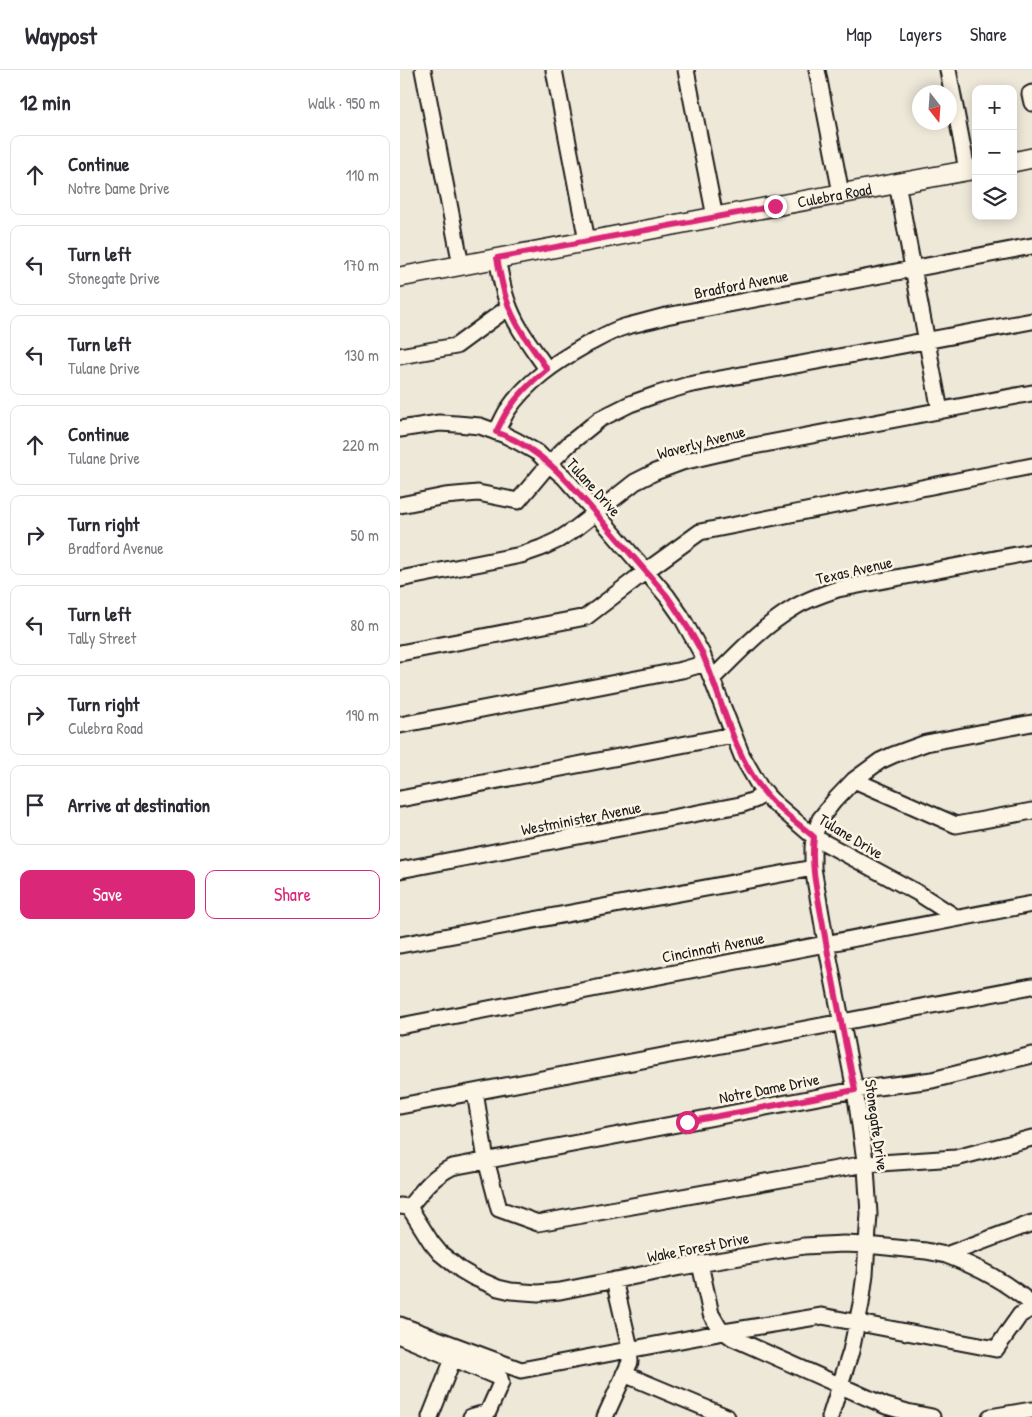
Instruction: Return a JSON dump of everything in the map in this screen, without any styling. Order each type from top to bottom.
[{"type":"main road","points":[[1017,161],[1032,158]]},
{"type":"main road","name":"Culebra Road","points":[[400,277],[971,170]]},
{"type":"street","points":[[423,70],[461,265]]},
{"type":"street","points":[[554,70],[587,241]]},
{"type":"street","points":[[686,70],[715,217]]},
{"type":"street","points":[[817,70],[841,193]]},
{"type":"street","points":[[948,70],[971,170]]},
{"type":"street","points":[[1032,94],[1030,94],[1032,103]]},
{"type":"street","points":[[897,183],[940,410]]},
{"type":"street","name":"Bradford Avenue","points":[[496,432],[506,412],[533,381],[547,369],[585,346],[624,327],[666,316],[1032,246]]},
{"type":"street","points":[[497,258],[509,307],[520,330],[547,369]]},
{"type":"street","points":[[400,356],[456,346],[509,307]]},
{"type":"street","points":[[400,505],[445,496],[478,493],[518,501],[549,464],[569,444],[600,419],[630,404],[688,385],[1032,320]]},
{"type":"street","name":"Waverly Avenue","points":[[400,578],[521,555],[541,548],[566,534],[635,482],[682,462],[738,449],[1032,393]]},
{"type":"street","name":"Tulane Drive","points":[[400,429],[439,423],[480,426],[517,441],[538,454],[564,477],[595,512],[667,596],[681,616],[702,654],[733,735],[749,769],[772,801],[814,837],[918,893],[957,918]]},
{"type":"street","points":[[400,653],[586,617],[700,532],[1032,466]]},
{"type":"street","name":"Texas Avenue","points":[[712,679],[761,631],[796,606],[818,596],[838,590],[1032,552]]},
{"type":"street","points":[[400,725],[682,670],[706,663]]},
{"type":"street","points":[[814,837],[820,819],[834,800],[854,780],[880,761],[926,743],[1032,723]]},
{"type":"street","points":[[400,799],[733,735]]},
{"type":"street","points":[[854,780],[956,825],[1032,811]]},
{"type":"street","name":"Westminister Avenue","points":[[400,870],[740,806],[766,793]]},
{"type":"street","name":"Stonegate Drive","points":[[814,837],[813,868],[855,1090],[865,1164],[869,1214],[861,1304],[851,1351],[830,1417]]},
{"type":"street","points":[[400,946],[813,868]]},
{"type":"street","name":"Cincinnati Avenue","points":[[400,1026],[1032,904]]},
{"type":"street","points":[[400,1106],[1032,986]]},
{"type":"street","name":"Notre Dame Drive","points":[[404,1207],[439,1174],[452,1167],[855,1090],[932,1080],[1032,1055]]},
{"type":"street","points":[[475,1092],[486,1160],[499,1209],[538,1223],[865,1164],[956,1158],[1032,1138]]},
{"type":"street","name":"Wake Forest Drive","points":[[404,1207],[440,1253],[461,1270],[491,1286],[511,1291],[538,1293],[560,1291],[804,1246],[844,1244],[926,1251],[946,1255],[971,1264],[994,1276],[1032,1304]]},
{"type":"street","points":[[946,1255],[1032,1223]]},
{"type":"street","points":[[700,1264],[711,1314],[720,1328],[733,1338],[886,1406],[932,1417]]},
{"type":"street","points":[[604,1417],[630,1362],[629,1344],[614,1280]]},
{"type":"street","points":[[400,1325],[521,1370],[724,1332],[822,1316],[996,1349],[1020,1315],[1032,1308]]},
{"type":"street","points":[[400,1336],[500,1378],[501,1383],[488,1412],[471,1417]]},
{"type":"street","points":[[430,1417],[453,1359]]},
{"type":"street","points":[[624,1374],[727,1417]]},
{"type":"street","points":[[990,1417],[1032,1410]]},
{"type":"route","points":[[687,1122],[855,1090],[813,868],[814,837],[772,801],[753,776],[733,735],[702,654],[681,616],[667,596],[564,477],[538,454],[517,441],[496,432],[506,412],[533,381],[547,369],[513,317],[503,287],[497,258],[775,206]]}]
